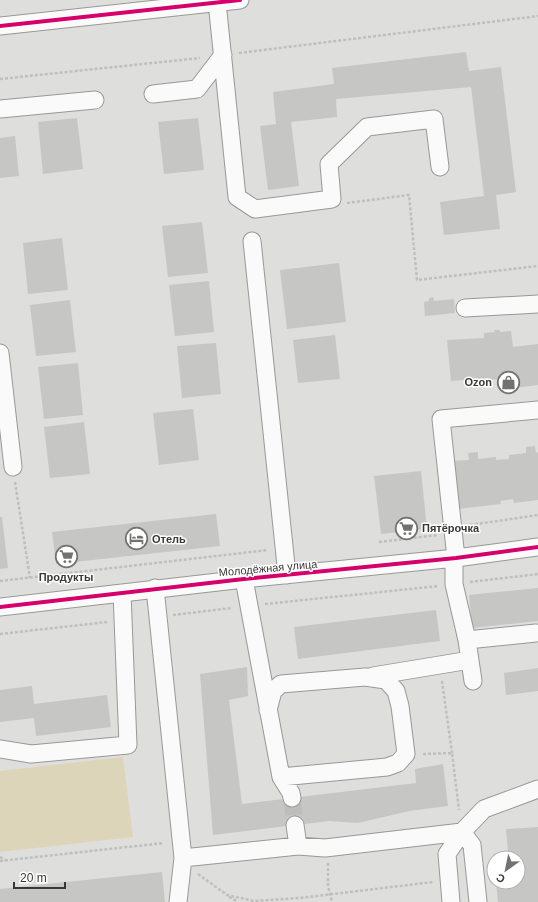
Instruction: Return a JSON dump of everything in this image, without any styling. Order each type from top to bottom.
[{"type":"street","points":[[0,26],[112,7],[240,0]]},
{"type":"street","points":[[217,2],[237,197],[255,209],[332,199],[330,164],[367,127],[434,119],[440,167]]},
{"type":"street","points":[[153,94],[197,89],[223,55]]},
{"type":"street","points":[[0,109],[95,100]]},
{"type":"street","points":[[252,241],[287,575]]},
{"type":"street","points":[[465,308],[538,304]]},
{"type":"street","points":[[0,353],[13,467]]},
{"type":"street","points":[[473,681],[467,640],[454,584],[455,558],[441,419],[538,410]]},
{"type":"street","name":"Молодёжная улица","points":[[0,607],[155,588],[455,558],[538,547]]},
{"type":"street","points":[[244,579],[282,777],[291,793],[292,798]]},
{"type":"street","points":[[155,588],[183,858],[178,902]]},
{"type":"street","points":[[0,749],[31,754],[128,745],[122,593]]},
{"type":"street","points":[[467,640],[536,633]]},
{"type":"street","points":[[268,710],[273,691],[281,684],[365,677],[470,660]]},
{"type":"street","points":[[282,777],[387,767],[398,763],[406,754],[400,706],[396,691],[386,680],[365,677]]},
{"type":"street","points":[[451,902],[447,854],[462,832],[484,808],[538,789]]},
{"type":"street","points":[[295,825],[298,846]]},
{"type":"street","points":[[183,858],[298,846],[324,848],[462,832]]},
{"type":"street","points":[[462,832],[472,845],[478,902]]},
{"type":"path","points":[[0,79],[223,55],[538,16]]},
{"type":"path","points":[[332,199],[340,204],[409,195],[417,280],[538,266]]},
{"type":"path","points":[[13,467],[30,578]]},
{"type":"path","points":[[0,581],[284,548]]},
{"type":"path","points":[[249,606],[538,574]]},
{"type":"path","points":[[439,665],[462,832]]},
{"type":"path","points":[[406,754],[452,753]]},
{"type":"path","points":[[0,861],[165,843]]},
{"type":"path","points":[[324,848],[328,853],[328,886],[332,902]]},
{"type":"path","points":[[0,857],[6,861]]},
{"type":"path","points":[[183,858],[200,875],[226,895],[238,902]]},
{"type":"path","points":[[226,895],[254,902],[411,885],[449,879]]},
{"type":"shaded area","points":[[123,757],[133,837],[0,852],[0,771]]},
{"type":"building","points":[[466,52],[469,71],[501,67],[516,192],[496,195],[500,229],[444,235],[440,202],[484,196],[471,87],[336,99],[337,117],[291,122],[299,186],[268,190],[260,126],[276,124],[273,92],[334,84],[332,68]]},
{"type":"building","points":[[77,118],[83,169],[43,174],[38,122]]},
{"type":"building","points":[[198,118],[204,170],[164,174],[158,122]]},
{"type":"building","points":[[15,136],[19,176],[0,178],[0,138]]},
{"type":"building","points":[[202,222],[208,273],[168,277],[162,226]]},
{"type":"building","points":[[62,238],[68,290],[28,294],[23,243]]},
{"type":"building","points":[[339,263],[346,322],[287,329],[280,270]]},
{"type":"building","points":[[209,281],[214,332],[175,336],[169,285]]},
{"type":"building","points":[[433,297],[434,301],[454,299],[455,313],[425,316],[424,302],[429,301],[429,298]]},
{"type":"building","points":[[70,300],[76,352],[36,356],[30,305]]},
{"type":"building","points":[[494,330],[500,330],[500,332],[511,331],[513,347],[538,344],[538,385],[505,389],[500,388],[499,379],[489,380],[490,385],[488,385],[488,378],[451,381],[447,340],[484,338],[484,333],[495,332]]},
{"type":"building","points":[[335,335],[340,379],[298,383],[293,340]]},
{"type":"building","points":[[216,343],[221,394],[182,398],[177,346]]},
{"type":"building","points":[[78,363],[83,415],[44,419],[38,367]]},
{"type":"building","points":[[193,409],[199,460],[159,465],[153,413]]},
{"type":"building","points":[[84,422],[90,474],[50,478],[44,427]]},
{"type":"building","points":[[535,446],[536,453],[538,452],[538,500],[514,503],[513,499],[500,501],[501,504],[457,509],[452,461],[469,460],[468,453],[478,452],[478,459],[496,457],[496,460],[509,459],[509,455],[526,453],[526,447]]},
{"type":"building","points":[[421,471],[427,529],[381,534],[374,476]]},
{"type":"building","name":"Отель","points":[[216,514],[220,546],[56,564],[52,532]]},
{"type":"building","points":[[0,517],[2,517],[8,568],[0,569]]},
{"type":"building","points":[[538,588],[538,621],[472,628],[469,595]]},
{"type":"building","points":[[436,610],[440,641],[298,659],[294,627]]},
{"type":"building","points":[[247,667],[248,696],[229,700],[242,804],[416,783],[415,769],[443,764],[448,806],[409,811],[358,823],[329,821],[213,835],[200,674]]},
{"type":"building","points":[[538,668],[538,691],[506,695],[504,673]]},
{"type":"building","points":[[32,686],[34,704],[107,695],[111,727],[36,736],[34,718],[0,722],[0,690]]},
{"type":"building","points":[[538,827],[538,902],[498,902],[497,890],[526,890],[526,850],[508,850],[506,829]]},
{"type":"building","points":[[162,872],[165,902],[0,902],[0,889]]},
{"type":"tunnel","points":[[292,798],[295,825]]},
{"type":"cycle path","points":[[0,26],[240,0]]},
{"type":"cycle path","points":[[0,607],[244,579],[456,558],[538,547]]},
{"type":"place","name":"Ozon","points":[[508,382]]},
{"type":"place","name":"Пятёрочка","points":[[407,528]]},
{"type":"place","name":"Отель","points":[[136,539]]},
{"type":"place","name":"Продукты","points":[[66,557]]}]
